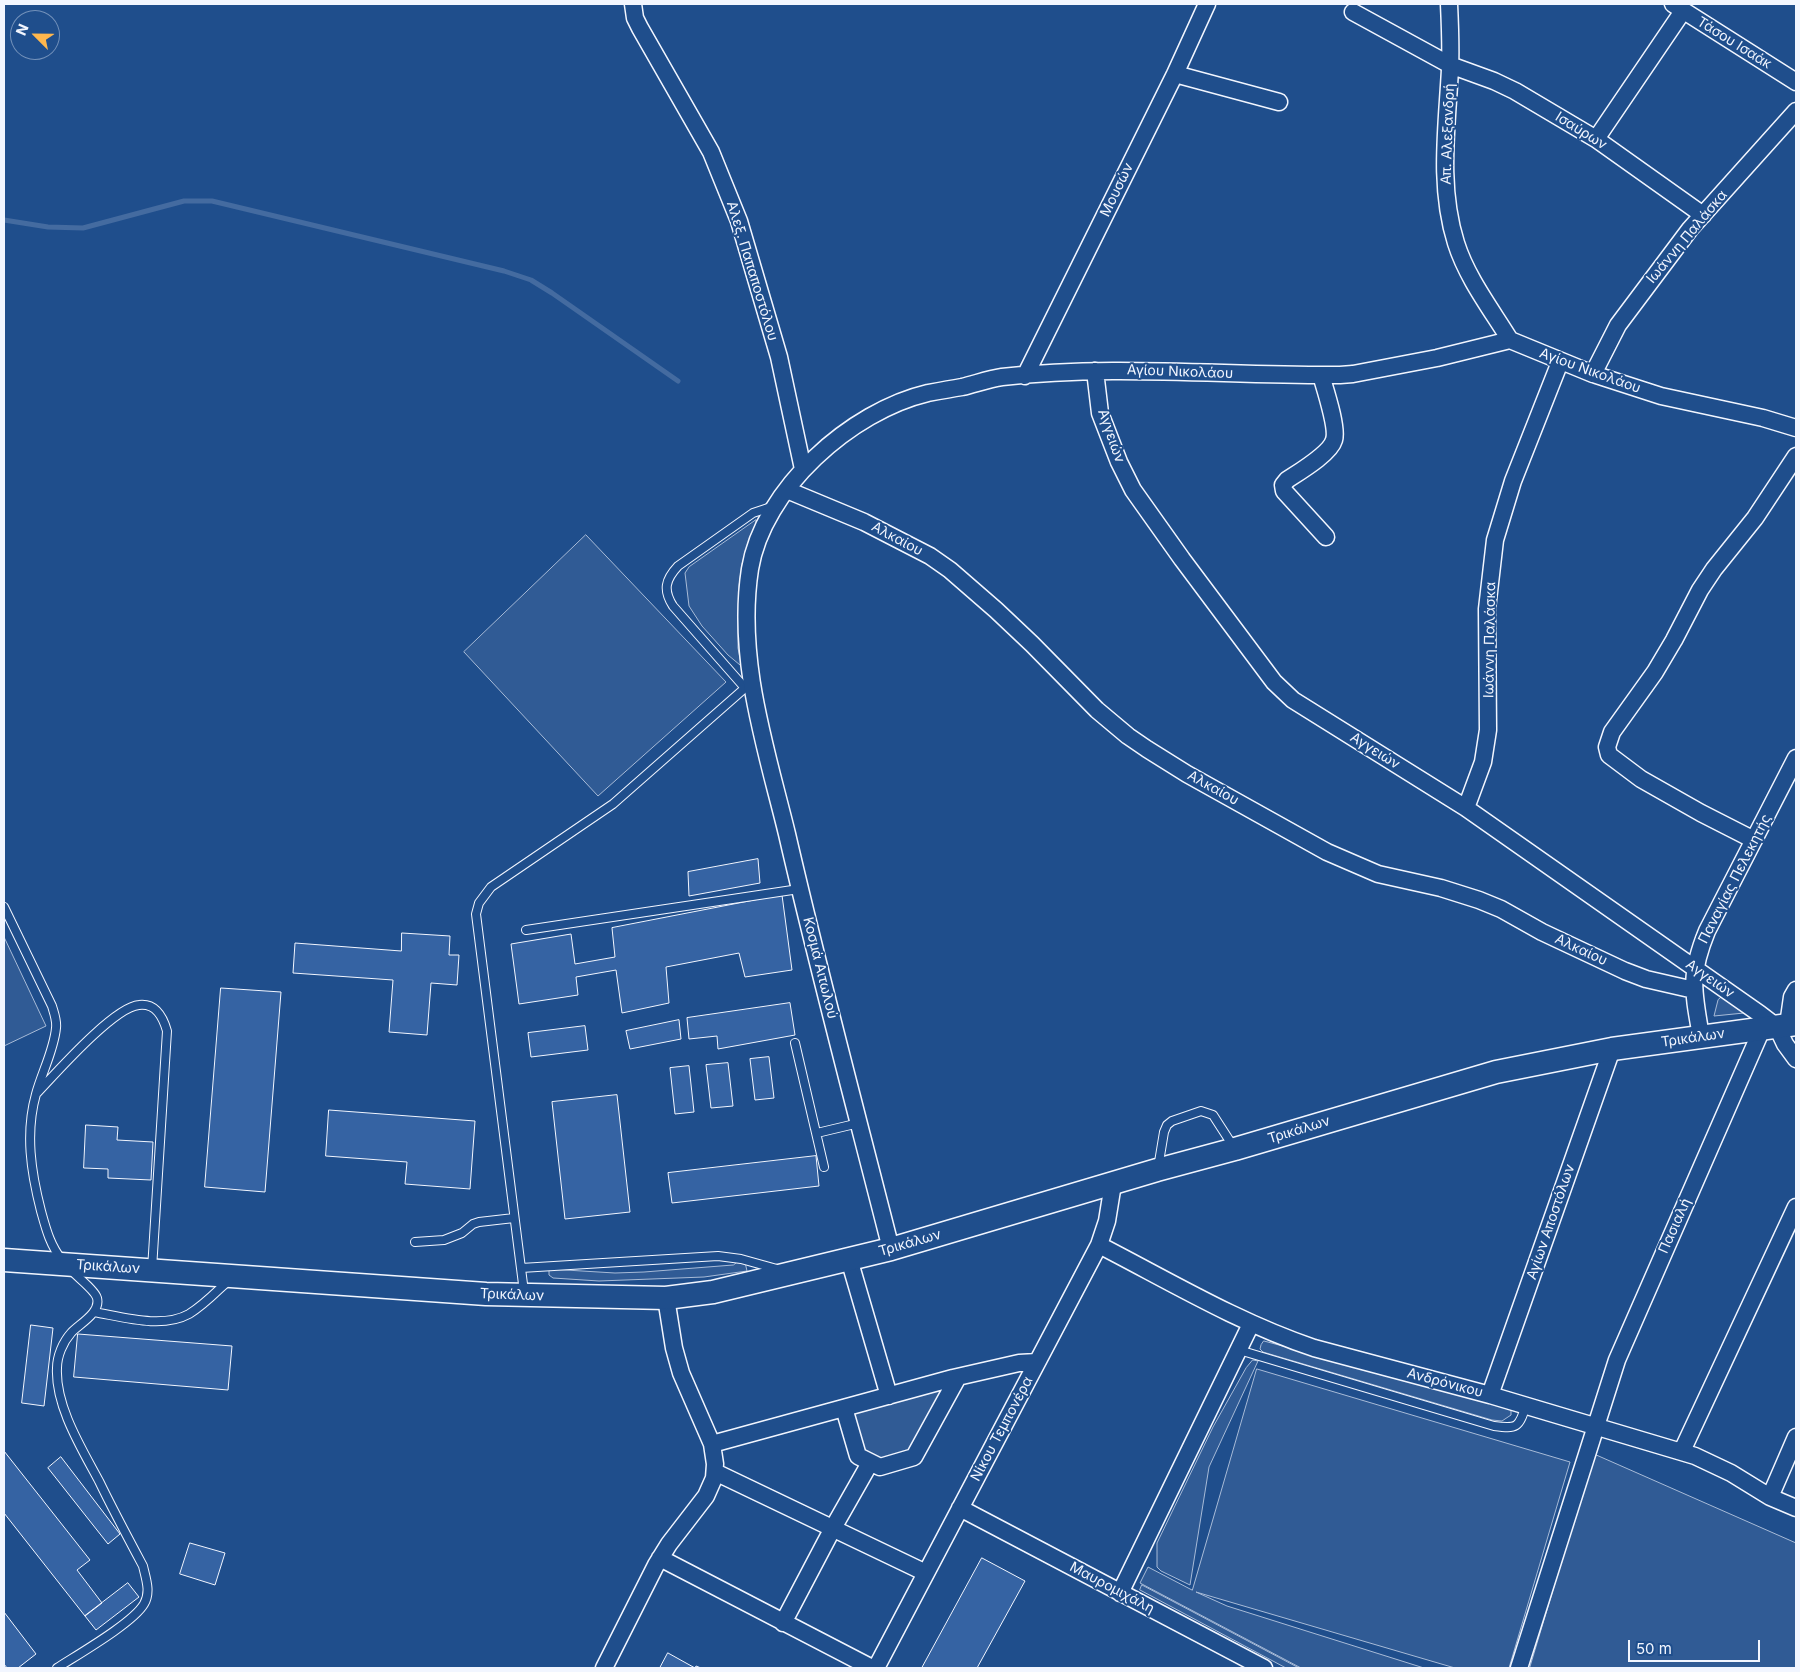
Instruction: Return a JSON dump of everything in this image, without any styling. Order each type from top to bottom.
[{"type":"main road","name":"Τρικάλων","points":[[4,1260],[525,1296],[666,1298],[713,1292],[891,1249],[1522,1065],[1612,1049],[1781,1026]]},
{"type":"street","name":"Αλεξ. Παπαποστόλου","points":[[633,4],[635,18],[640,28],[711,152],[740,222],[779,357],[803,469]]},
{"type":"street","name":"Μουσών","points":[[1024,376],[1175,74],[1207,4]]},
{"type":"street","name":"Απ. Αλεξανδρή","points":[[1450,4],[1450,65],[1444,178],[1446,200],[1456,244],[1467,268],[1510,340]]},
{"type":"street","points":[[1596,139],[1678,7]]},
{"type":"street","name":"Τάσου Ισαάκ","points":[[1678,7],[1796,82]]},
{"type":"street","name":"Ισαύρων","points":[[1353,12],[1450,65],[1515,91],[1596,139],[1702,215]]},
{"type":"street","points":[[1175,74],[1279,102]]},
{"type":"street","name":"Ιωάννη Παλάσκα","points":[[1593,374],[1618,325],[1702,215],[1796,111]]},
{"type":"street","name":"Αγίου Νικολάου","points":[[748,687],[745,616],[750,569],[756,544],[776,505],[803,469],[849,430],[884,408],[926,394],[1000,378],[1095,371],[1353,374],[1436,358],[1510,340],[1560,362],[1661,396],[1763,418],[1796,428]]},
{"type":"street","name":"Ιωάννη Παλάσκα","points":[[1466,808],[1483,762],[1488,730],[1487,609],[1495,540],[1513,481],[1560,362]]},
{"type":"street","name":"Αγγειών","points":[[1095,371],[1100,412],[1119,462],[1133,490],[1274,682],[1294,700],[1466,808],[1781,1026]]},
{"type":"street","points":[[1321,375],[1336,429],[1334,442],[1316,460],[1286,480],[1283,486],[1284,491],[1326,537]]},
{"type":"street","points":[[1754,840],[1642,779],[1609,755],[1607,748],[1612,732],[1655,672],[1700,590],[1714,569],[1755,518],[1796,456]]},
{"type":"street","name":"Αλκαίου","points":[[787,490],[864,522],[930,556],[950,570],[996,610],[1097,710],[1134,740],[1187,774],[1327,852],[1378,874],[1440,888],[1480,900],[1625,971],[1646,979],[1694,990]]},
{"type":"street","name":"Κοσμά Αιτωλού","points":[[748,687],[891,1249]]},
{"type":"street","name":"Παναγίας Πελεκητής","points":[[1701,1036],[1694,990],[1695,968],[1700,949],[1707,931],[1796,758]]},
{"type":"street","name":"Πασιαλή","points":[[1519,1668],[1617,1360],[1781,1026],[1796,990]]},
{"type":"street","points":[[1781,1026],[1785,1044],[1796,1059]]},
{"type":"street","name":"Αγίων Αποστόλων","points":[[1490,1395],[1612,1049]]},
{"type":"street","name":"Νίκου Τεμπονέρα","points":[[874,1668],[1099,1245],[1107,1221],[1113,1184]]},
{"type":"street","points":[[1682,1451],[1796,1207]]},
{"type":"street","name":"Ανδρόνικου","points":[[1099,1245],[1252,1324],[1314,1348],[1526,1405],[1682,1451],[1719,1467],[1770,1498],[1796,1508]]},
{"type":"street","points":[[849,1259],[889,1396]]},
{"type":"street","points":[[604,1668],[660,1558],[706,1496],[712,1485],[715,1472],[712,1444],[681,1373],[674,1348],[666,1298]]},
{"type":"street","points":[[1120,1593],[1252,1324]]},
{"type":"street","points":[[712,1444],[958,1377],[1019,1363],[1038,1362]]},
{"type":"street","points":[[844,1408],[858,1456],[880,1467],[914,1457],[958,1377]]},
{"type":"street","points":[[1770,1498],[1796,1437]]},
{"type":"street","points":[[783,1623],[870,1463]]},
{"type":"street","points":[[715,1472],[926,1573]]},
{"type":"street","name":"Μαυρομιχάλη","points":[[960,1508],[1264,1668]]},
{"type":"street","points":[[660,1558],[783,1623],[874,1668]]},
{"type":"lane","points":[[525,1296],[476,914],[479,903],[491,887],[613,804],[748,687],[673,606],[667,596],[667,585],[670,574],[678,566],[754,513],[776,505]]},
{"type":"lane","points":[[526,930],[800,889]]},
{"type":"lane","points":[[4,907],[56,1017],[54,1038],[36,1095],[30,1129],[30,1154],[35,1190],[51,1244],[65,1265],[97,1297],[97,1305],[94,1312],[70,1334],[63,1346],[57,1368],[60,1394],[74,1433],[143,1566],[148,1585],[144,1603],[130,1619],[57,1668]]},
{"type":"lane","points":[[36,1095],[96,1032],[127,1008],[140,1004],[152,1007],[160,1012],[167,1031],[152,1270]]},
{"type":"lane","points":[[795,1043],[824,1167]]},
{"type":"lane","points":[[1157,1170],[1167,1125],[1172,1121],[1201,1111],[1213,1115],[1235,1149]]},
{"type":"lane","points":[[817,1133],[859,1122]]},
{"type":"lane","points":[[415,1242],[444,1240],[462,1233],[473,1224],[479,1222],[514,1218]]},
{"type":"lane","points":[[521,1268],[718,1256],[741,1259],[791,1273]]},
{"type":"lane","points":[[94,1312],[146,1320],[165,1321],[177,1319],[201,1306],[233,1276]]},
{"type":"lane","points":[[1239,1350],[1494,1426],[1508,1428],[1516,1426],[1521,1421],[1526,1405]]},
{"type":"shaded area","points":[[756,520],[742,564],[739,586],[738,648],[740,665],[728,655],[702,626],[689,606],[685,573],[689,567]]},
{"type":"shaded area","points":[[586,535],[726,682],[598,796],[464,652]]},
{"type":"shaded area","points":[[4,937],[46,1026],[4,1046]]},
{"type":"shaded area","points":[[1723,996],[1744,1013],[1714,1016],[1718,1000]]},
{"type":"shaded area","points":[[739,1261],[745,1262],[747,1271],[704,1277],[599,1281],[553,1278],[549,1275],[549,1269],[615,1273],[644,1272],[733,1265]]},
{"type":"shaded area","points":[[1264,1341],[1509,1407],[1511,1415],[1502,1421],[1492,1420],[1263,1352],[1260,1349]]},
{"type":"shaded area","points":[[1253,1360],[1258,1361],[1209,1467],[1190,1585],[1161,1571],[1157,1567],[1157,1543],[1213,1427],[1246,1368]]},
{"type":"shaded area","points":[[1257,1369],[1570,1462],[1509,1668],[1455,1668],[1196,1592],[1227,1606],[1424,1668],[1301,1668],[1140,1583],[1148,1567],[1192,1590]]},
{"type":"shaded area","points":[[954,1379],[912,1455],[881,1464],[862,1455],[847,1408]]},
{"type":"shaded area","points":[[1594,1454],[1796,1543],[1796,1668],[1530,1668]]},
{"type":"shaded area","points":[[1142,1585],[1299,1668],[1286,1668],[1140,1590]]},
{"type":"building","points":[[758,859],[760,883],[689,896],[688,872]]},
{"type":"building","points":[[782,895],[792,970],[745,977],[739,953],[666,967],[669,1003],[622,1013],[616,970],[576,977],[578,995],[519,1004],[511,944],[571,934],[575,964],[615,957],[612,928]]},
{"type":"building","points":[[402,933],[450,936],[449,955],[459,955],[457,985],[431,983],[427,1035],[389,1032],[393,980],[293,973],[295,943],[401,951]]},
{"type":"building","points":[[221,988],[281,992],[265,1192],[205,1187]]},
{"type":"building","points":[[790,1003],[795,1035],[718,1049],[717,1036],[689,1039],[687,1018]]},
{"type":"building","points":[[679,1020],[681,1039],[630,1049],[626,1031]]},
{"type":"building","points":[[585,1026],[588,1050],[531,1057],[528,1033]]},
{"type":"building","points":[[769,1057],[774,1098],[755,1100],[750,1059]]},
{"type":"building","points":[[728,1063],[733,1106],[711,1108],[706,1065]]},
{"type":"building","points":[[689,1066],[694,1112],[675,1114],[670,1068]]},
{"type":"building","points":[[617,1095],[630,1212],[565,1219],[552,1102]]},
{"type":"building","points":[[329,1110],[475,1121],[470,1189],[405,1184],[407,1162],[326,1156]]},
{"type":"building","points":[[86,1125],[118,1127],[117,1140],[153,1142],[151,1180],[108,1178],[108,1169],[84,1168]]},
{"type":"building","points":[[816,1156],[819,1186],[672,1203],[668,1173]]},
{"type":"building","points":[[31,1325],[53,1328],[44,1406],[22,1403]]},
{"type":"building","points":[[78,1334],[232,1346],[228,1390],[74,1377]]},
{"type":"building","points":[[4,1451],[90,1560],[77,1570],[102,1603],[85,1616],[4,1513]]},
{"type":"building","points":[[61,1457],[120,1534],[108,1544],[48,1468]]},
{"type":"building","points":[[190,1543],[225,1553],[215,1585],[180,1574]]},
{"type":"building","points":[[982,1558],[1025,1581],[977,1668],[922,1668]]},
{"type":"building","points":[[128,1583],[139,1597],[96,1630],[85,1616]]},
{"type":"building","points":[[4,1612],[36,1654],[18,1668],[7,1668],[4,1664]]},
{"type":"building","points":[[668,1653],[695,1668],[660,1668]]},
{"type":"waterway","points":[[4,220],[48,227],[83,228],[184,201],[212,201],[504,271],[531,280],[678,381]]}]
